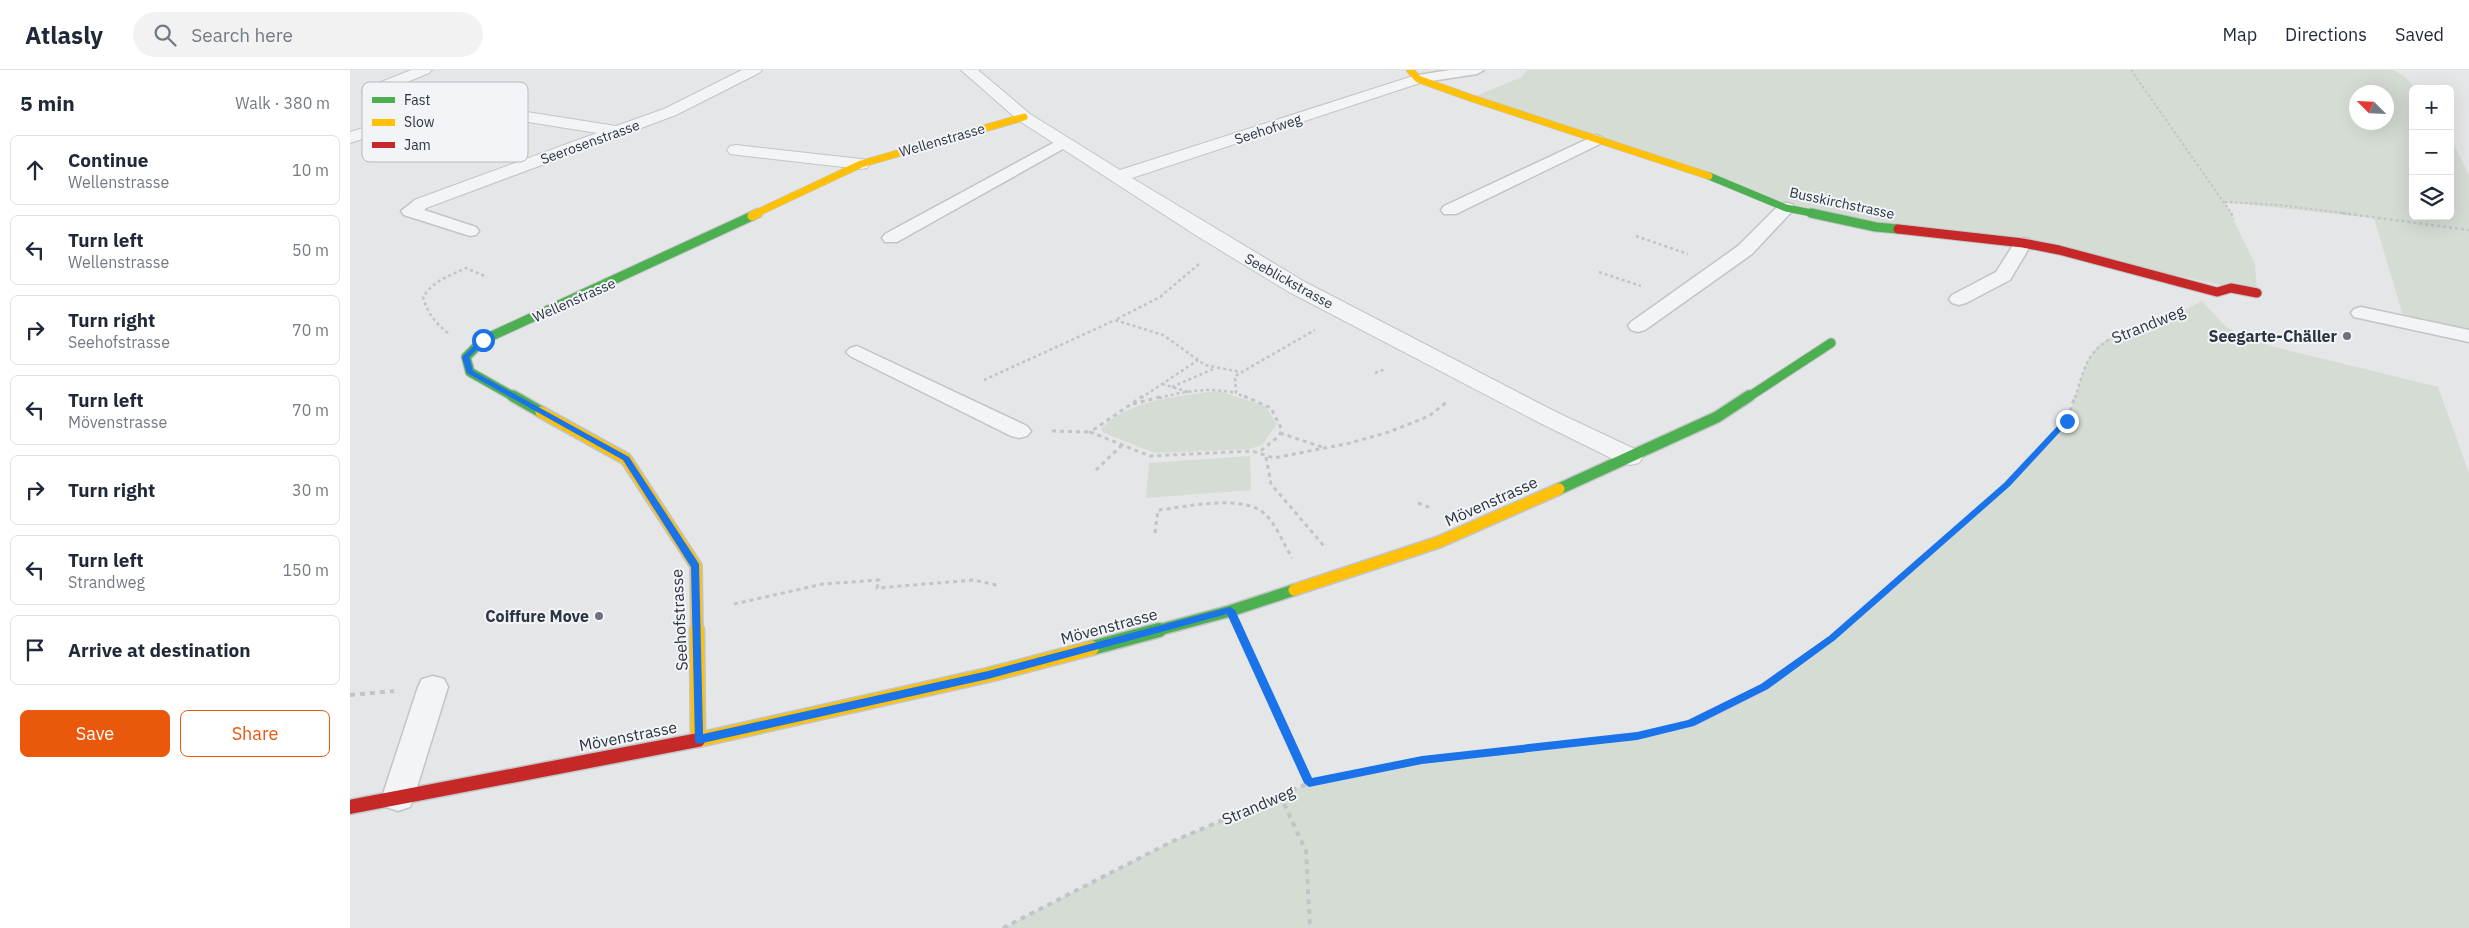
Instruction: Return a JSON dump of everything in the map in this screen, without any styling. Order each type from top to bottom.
[{"type":"street","points":[[395,82],[424,70]]},
{"type":"street","name":"Seerosenstrasse","points":[[421,204],[618,132],[677,108],[754,70]]},
{"type":"street","name":"Seeblickstrasse","points":[[969,70],[1024,117],[1204,232],[1297,287],[1547,417],[1630,457]]},
{"type":"street","name":"Busskirchstrasse","points":[[1414,74],[1596,140],[1633,149],[1694,169],[1786,208],[1876,227],[2060,250],[2217,292],[2231,288],[2256,293]]},
{"type":"street","name":"Seehofweg","points":[[1118,177],[1414,74]]},
{"type":"street","points":[[528,117],[618,132]]},
{"type":"street","name":"Wellenstrasse","points":[[626,459],[470,372],[466,357],[483,340],[671,255],[861,164],[1024,117]]},
{"type":"street","points":[[350,138],[362,134]]},
{"type":"street","name":"Wellenstrasse","points":[[736,150],[861,164]]},
{"type":"street","name":"Mövenstrasse","points":[[350,807],[398,796],[698,740],[988,675],[1230,610],[1440,542],[1717,417],[1831,343]]},
{"type":"street","name":"Seehofstrasse","points":[[626,459],[696,566],[698,740]]},
{"type":"lane","points":[[1414,74],[1477,70]]},
{"type":"lane","points":[[1450,210],[1596,140]]},
{"type":"lane","points":[[891,238],[1064,142]]},
{"type":"lane","points":[[421,204],[410,211],[470,231]]},
{"type":"lane","points":[[1638,326],[1745,250],[1786,208]]},
{"type":"lane","points":[[1959,299],[2003,276],[2024,244]]},
{"type":"lane","points":[[2361,313],[2469,336]]},
{"type":"lane","points":[[858,352],[1019,431]]},
{"type":"lane","points":[[398,796],[433,687]]},
{"type":"path","points":[[2131,70],[2188,156],[2225,202],[2234,219]]},
{"type":"path","points":[[2225,202],[2279,205],[2469,230]]},
{"type":"path","points":[[1636,236],[1722,266]]},
{"type":"path","points":[[948,396],[1153,302],[1184,281],[1200,263]]},
{"type":"path","points":[[453,336],[440,327],[426,309],[423,297],[429,288],[442,279],[466,268],[487,277]]},
{"type":"path","points":[[1599,272],[1677,299]]},
{"type":"path","name":"Strandweg","points":[[1003,928],[1170,842],[1309,783],[1422,760],[1637,736],[1690,724],[1765,686],[1832,638],[2007,484],[2067,421],[2087,362],[2098,346],[2112,336],[2166,320],[2187,309]]},
{"type":"path","points":[[1115,320],[1163,335],[1198,360],[1214,368],[1240,372]]},
{"type":"path","points":[[1236,393],[1235,376],[1240,372],[1317,330]]},
{"type":"path","points":[[1198,360],[1090,432],[1150,456],[1252,451],[1274,458],[1326,449],[1373,436],[1422,419],[1449,400]]},
{"type":"path","points":[[1172,387],[1214,368]]},
{"type":"path","points":[[1162,384],[1189,392]]},
{"type":"path","points":[[1130,404],[1217,388],[1236,393],[1271,408],[1282,430],[1258,453]]},
{"type":"path","points":[[1280,433],[1326,449]]},
{"type":"path","points":[[1096,470],[1122,445]]},
{"type":"path","points":[[1266,457],[1271,484],[1326,549]]},
{"type":"path","points":[[1155,533],[1158,510],[1238,502],[1266,515],[1308,585]]},
{"type":"path","points":[[697,613],[823,584],[879,580],[877,588],[974,580],[1000,586]]},
{"type":"path","points":[[1230,610],[1309,783]]},
{"type":"path","points":[[1280,796],[1306,851],[1310,928]]},
{"type":"shaded area","points":[[1527,70],[2393,70],[2405,77],[2412,85],[2409,85],[2409,220],[2454,220],[2454,145],[2469,175],[2469,330],[2403,316],[2374,218],[2225,202],[2255,264],[2257,293],[2059,250],[1824,217],[1693,169],[1471,98],[1522,77]]},
{"type":"shaded area","points":[[2202,301],[2225,326],[2242,336],[2271,346],[2438,387],[2469,473],[2469,928],[1003,928],[1169,843],[1309,783],[1422,760],[1637,736],[1690,724],[1765,686],[1832,638],[2007,484],[2067,421],[2087,362],[2098,346],[2113,336],[2166,320]]},
{"type":"shaded area","points":[[1219,391],[1265,406],[1277,424],[1262,445],[1249,449],[1155,453],[1104,433],[1101,429],[1125,411],[1140,405],[1172,397]]},
{"type":"shaded area","points":[[1250,456],[1251,490],[1146,498],[1149,463]]},
{"type":"traffic: fast","points":[[1709,176],[1786,208],[1876,227],[1898,229]]},
{"type":"traffic: fast","points":[[541,412],[470,372],[466,357],[483,340],[752,216]]},
{"type":"traffic: fast","points":[[1559,489],[1717,417],[1831,343]]},
{"type":"traffic: fast","points":[[1092,648],[1230,611],[1294,590]]},
{"type":"traffic: slow","points":[[1410,70],[1418,79],[1471,98],[1709,176]]},
{"type":"traffic: slow","points":[[752,216],[861,164],[1024,117]]},
{"type":"traffic: slow","points":[[541,412],[626,459],[696,566],[698,740]]},
{"type":"traffic: slow","points":[[1294,590],[1439,542],[1559,489]]},
{"type":"traffic: slow","points":[[698,740],[988,675],[1092,648]]},
{"type":"traffic: jam","points":[[1898,229],[2023,243],[2059,250],[2217,292],[2231,288],[2257,293]]},
{"type":"traffic: jam","points":[[350,807],[698,740]]},
{"type":"place","name":"Seegarte-Chäller","points":[[2347,336]]},
{"type":"place","name":"Coiffure Move","points":[[599,616]]},
{"type":"route","points":[[483,340],[466,357],[470,372],[626,459],[696,566],[698,740],[988,675],[1230,610],[1309,783],[1422,760],[1637,736],[1690,724],[1765,686],[1832,638],[2007,484],[2067,421]]}]
